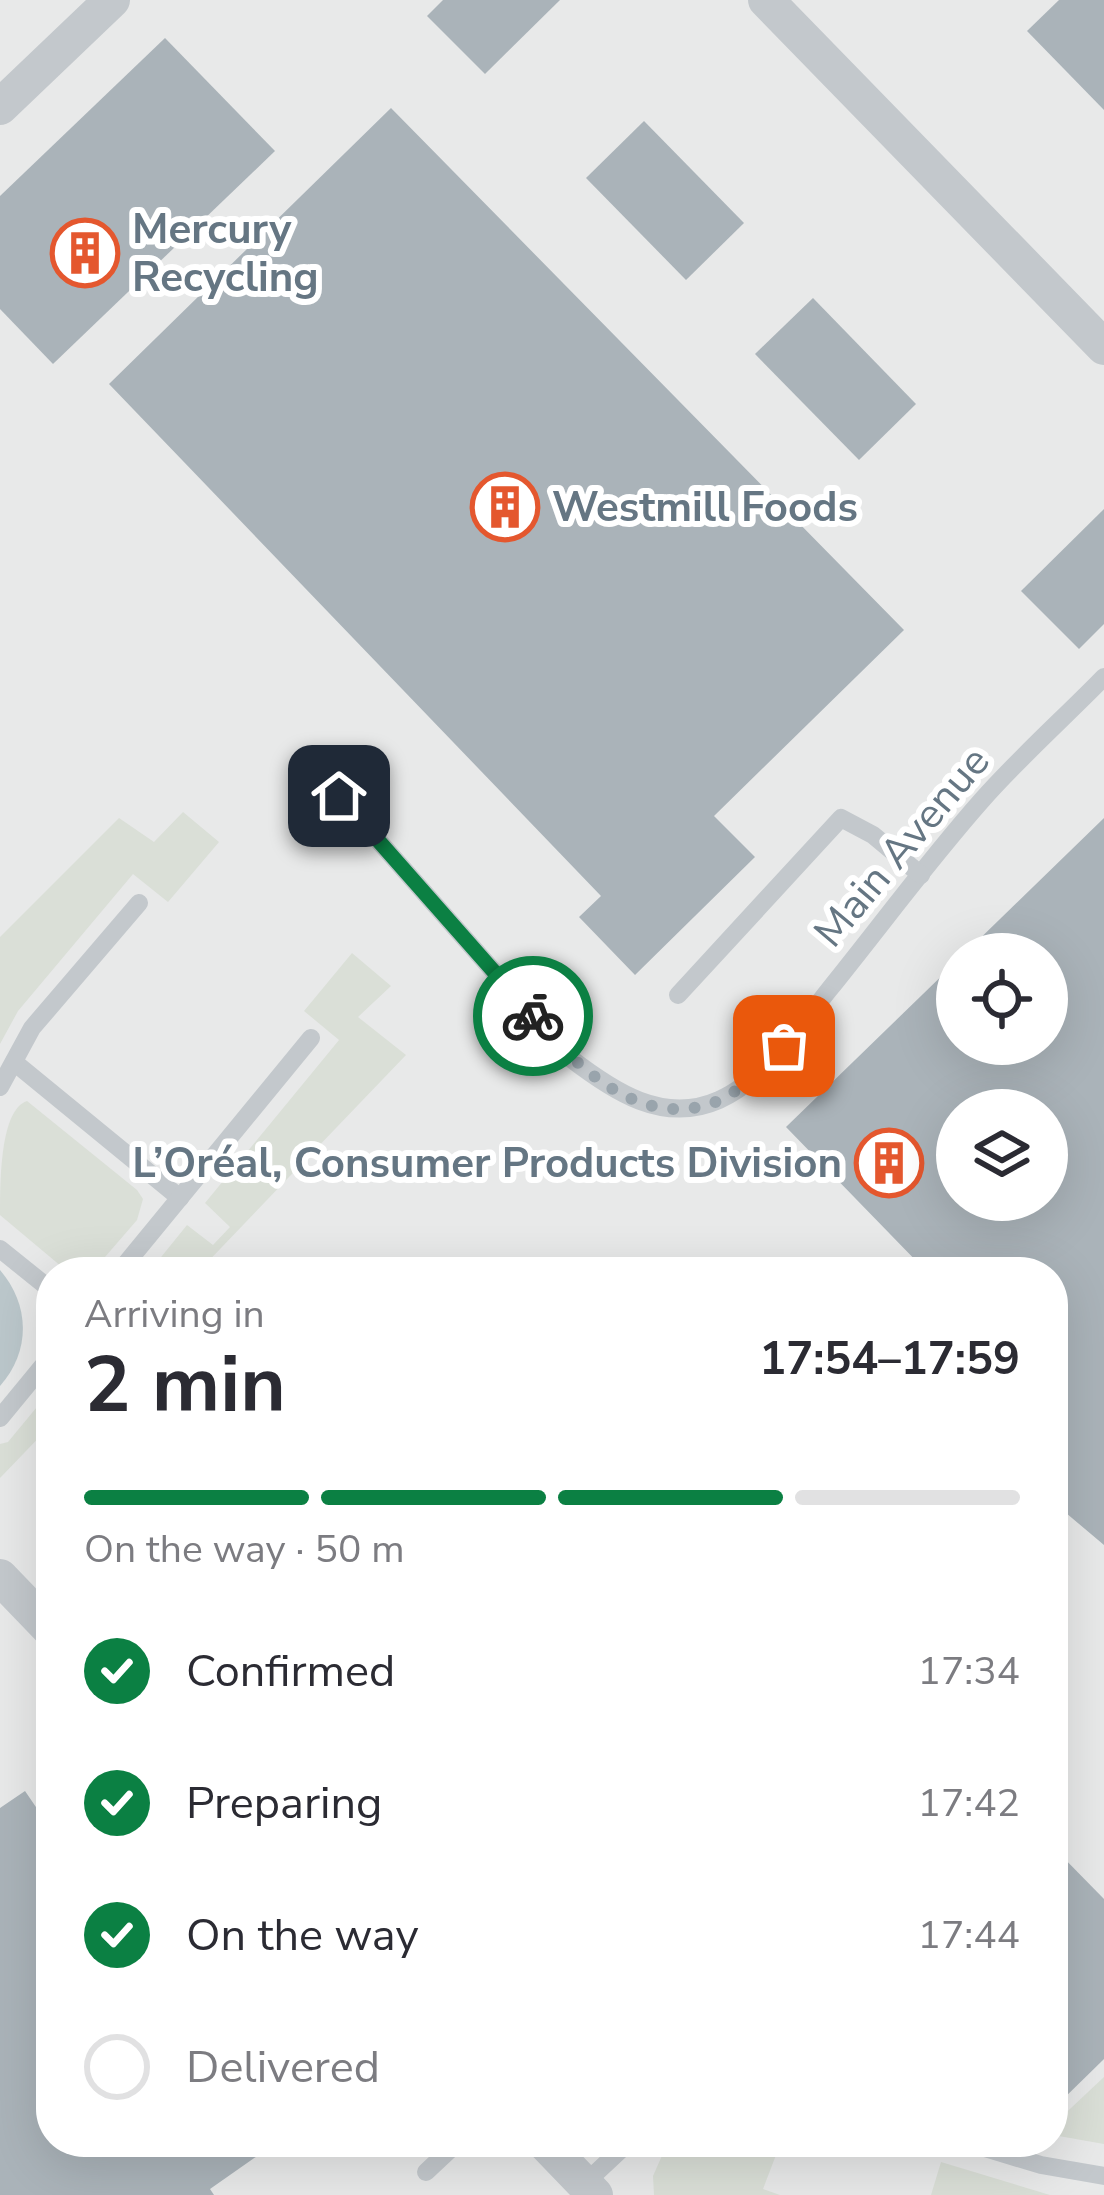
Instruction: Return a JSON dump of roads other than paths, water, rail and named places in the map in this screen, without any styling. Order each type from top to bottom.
[{"type":"street","points":[[766,0],[1104,347]]},
{"type":"street","points":[[0,107],[103,3]]},
{"type":"street","points":[[0,1577],[36,1614]]},
{"type":"street","points":[[558,2157],[590,2190]]},
{"type":"lane","name":"Main Avenue","points":[[339,796],[570,1058],[616,1093],[647,1105],[683,1108],[718,1101],[784,1046],[983,799],[1104,677]]},
{"type":"lane","points":[[678,995],[841,818],[873,835],[921,875]]},
{"type":"lane","points":[[0,1087],[32,1028],[139,903]]},
{"type":"lane","points":[[131,1257],[311,1038]]},
{"type":"lane","points":[[14,1062],[180,1198]]},
{"type":"lane","points":[[0,1249],[36,1278]]},
{"type":"lane","points":[[0,1418],[36,1374]]},
{"type":"lane","points":[[426,2172],[442,2157]]},
{"type":"lane","points":[[590,2190],[617,2157]]},
{"type":"lane","points":[[1015,2157],[1104,2176]]},
{"type":"place","name":"Mercury Recycling","points":[[85,253]]},
{"type":"place","name":"Westmill Foods","points":[[505,507]]},
{"type":"place","name":"L’Oréal, Consumer Products Division","points":[[889,1163]]}]
